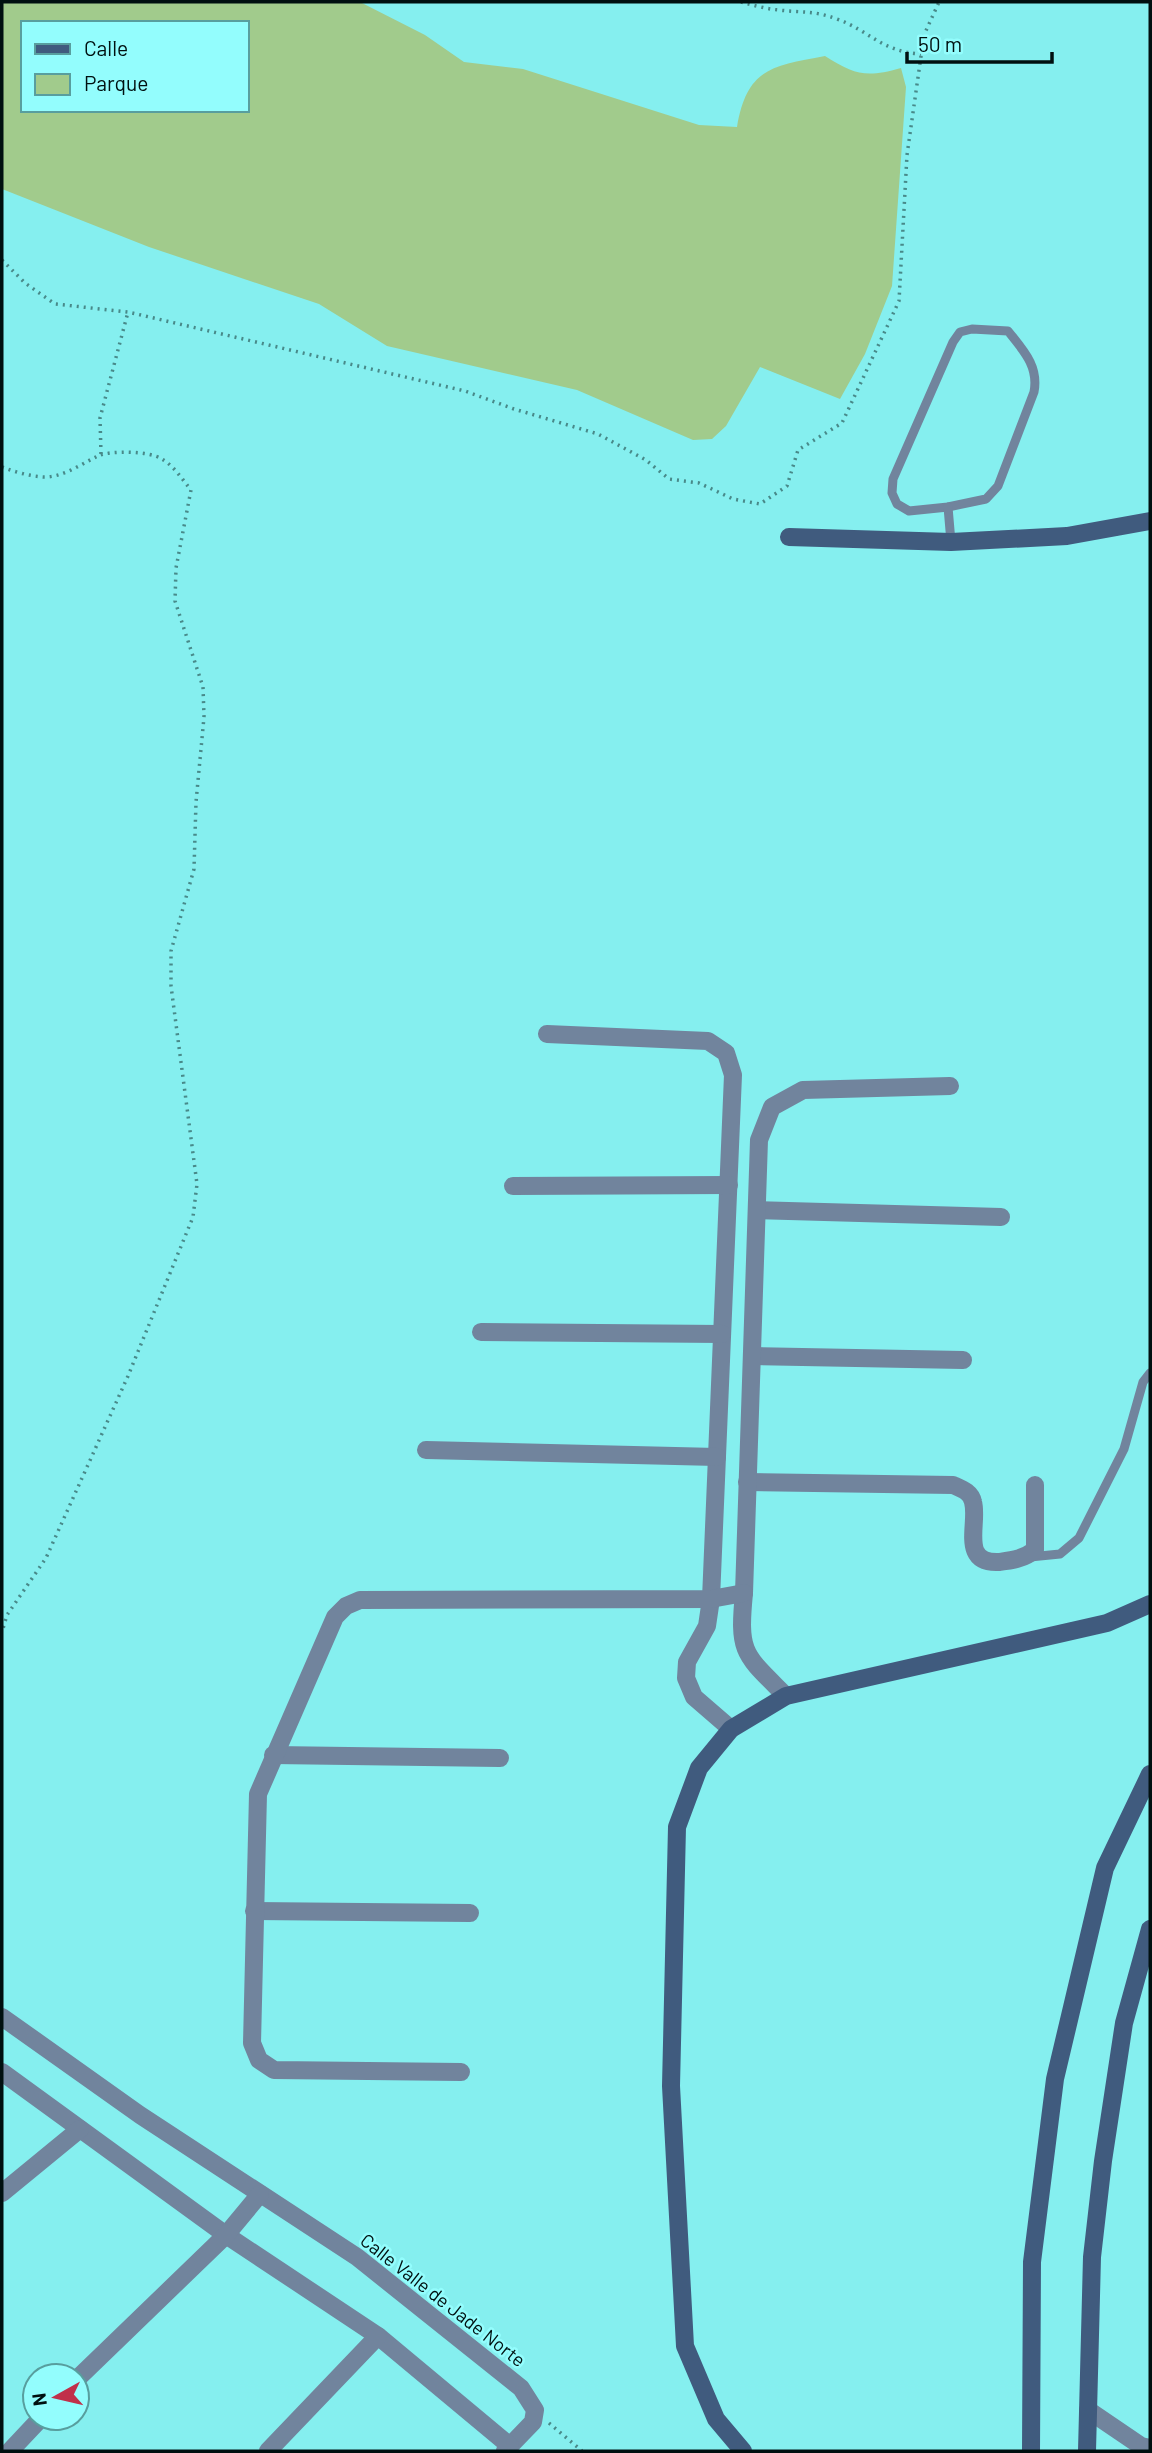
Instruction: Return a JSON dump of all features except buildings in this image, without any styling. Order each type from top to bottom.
[{"type":"street","points":[[789,537],[950,542],[1067,536],[1150,521]]},
{"type":"street","points":[[547,1034],[708,1041],[726,1053],[733,1075],[710,1600],[707,1626],[687,1662],[686,1678],[694,1697],[731,1729]]},
{"type":"street","points":[[786,1696],[748,1657],[740,1630],[744,1593],[759,1140],[772,1107],[803,1090],[950,1086]]},
{"type":"street","points":[[513,1186],[729,1185]]},
{"type":"street","points":[[757,1210],[1001,1217]]},
{"type":"street","points":[[481,1332],[722,1334]]},
{"type":"street","points":[[752,1356],[963,1360]]},
{"type":"street","points":[[426,1450],[717,1457]]},
{"type":"street","points":[[747,1482],[953,1485],[966,1490],[973,1502],[972,1544],[980,1557],[992,1562],[1025,1557],[1035,1550],[1035,1485]]},
{"type":"street","points":[[461,2072],[274,2070],[259,2060],[252,2043],[258,1794],[335,1617],[346,1606],[360,1600],[710,1600],[744,1593]]},
{"type":"street","points":[[743,2451],[716,2419],[685,2346],[671,2086],[677,1827],[699,1768],[731,1729],[786,1696],[1107,1623],[1150,1604]]},
{"type":"street","points":[[273,1755],[500,1758]]},
{"type":"street","points":[[1031,2451],[1032,2262],[1055,2079],[1105,1868],[1150,1774]]},
{"type":"street","points":[[254,1911],[470,1913]]},
{"type":"street","points":[[1087,2451],[1092,2257],[1103,2161],[1124,2023],[1150,1929]]},
{"type":"street","name":"Calle Valle de Jade Norte","points":[[2,2017],[140,2115],[357,2257],[521,2388],[535,2410]]},
{"type":"street","points":[[2,2072],[226,2235],[378,2336],[508,2449],[533,2422],[535,2410]]},
{"type":"street","points":[[2,2193],[80,2129]]},
{"type":"street","points":[[91,2365],[226,2235],[260,2194]]},
{"type":"street","points":[[268,2451],[378,2336]]},
{"type":"street","points":[[1088,2410],[1141,2446],[1150,2448]]},
{"type":"street","points":[[10,2451],[28,2432]]},
{"type":"lane","points":[[972,329],[1008,331],[1029,357],[1037,379],[1034,392],[998,486],[986,499],[947,507],[909,511],[897,504],[892,493],[893,479],[953,342],[960,332],[972,329]]},
{"type":"lane","points":[[947,507],[950,542]]},
{"type":"lane","points":[[1025,1557],[1060,1554],[1079,1538],[1124,1449],[1143,1382],[1150,1373]]},
{"type":"path","points":[[741,2],[779,10],[810,10],[840,20],[879,43],[903,53],[921,54]]},
{"type":"path","points":[[2,260],[25,283],[55,304],[128,312],[465,390],[513,409],[598,433],[646,460],[669,479],[699,483],[733,499],[760,504],[787,486],[798,450],[842,424],[899,301],[907,155],[924,35],[939,2]]},
{"type":"path","points":[[101,454],[100,418],[128,312]]},
{"type":"path","points":[[2,467],[17,473],[46,477],[74,469],[101,454],[125,452],[159,457],[191,490],[176,568],[175,601],[202,687],[204,717],[196,802],[194,869],[172,951],[172,986],[197,1184],[193,1217],[128,1376],[46,1558],[7,1615],[2,1632]]},
{"type":"path","points":[[535,2410],[582,2451]]},
{"type":"green space","points":[[2,2],[360,2],[425,35],[464,62],[523,69],[699,125],[737,127],[741,107],[755,81],[777,67],[825,56],[861,73],[879,73],[901,68],[906,87],[892,286],[865,354],[840,399],[760,367],[726,426],[712,439],[693,440],[577,390],[387,346],[319,304],[149,247],[2,189]]}]
